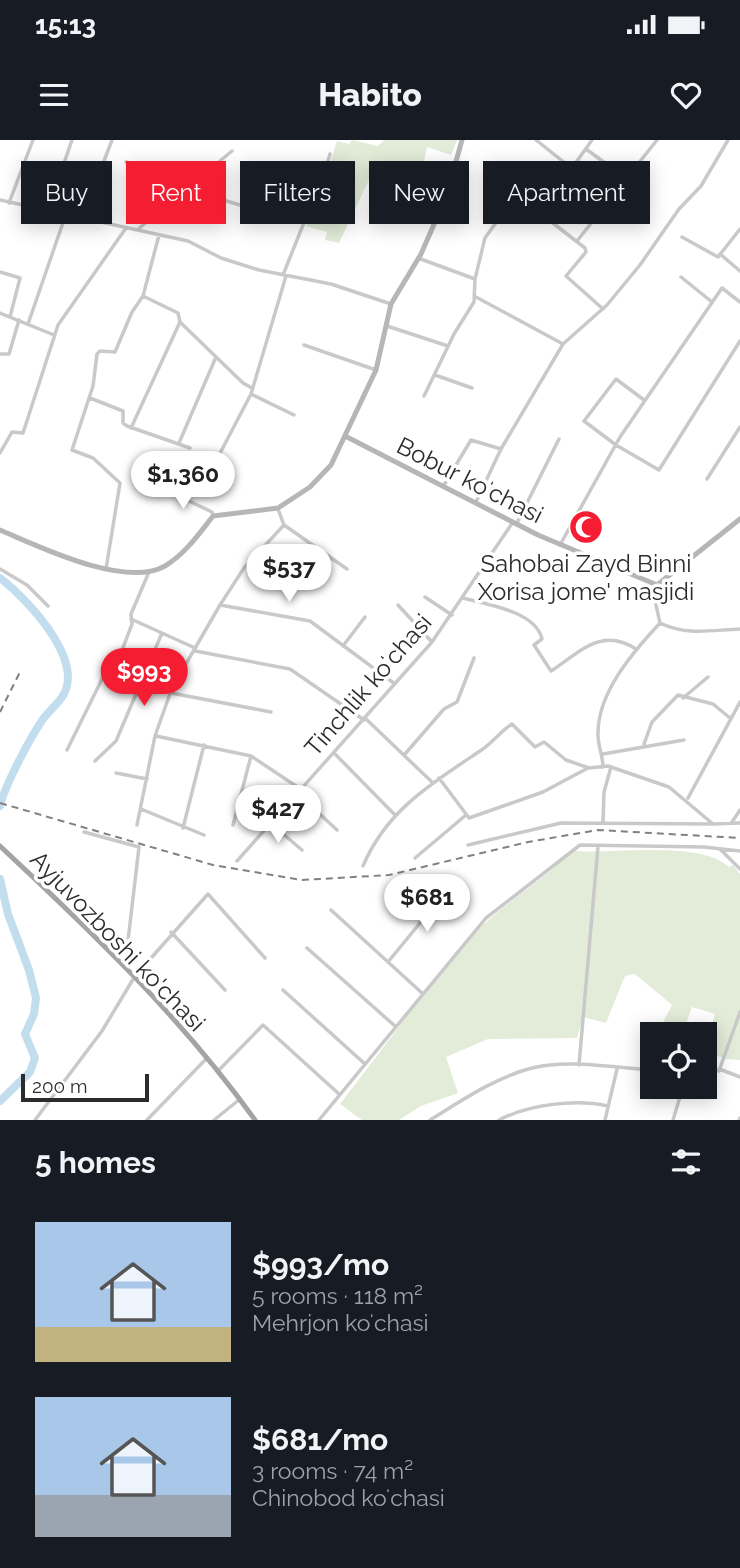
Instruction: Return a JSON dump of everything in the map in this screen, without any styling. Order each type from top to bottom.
[{"type":"main road","name":"Ayjuvozboshi ko'chasi","points":[[0,846],[135,976],[207,1058],[255,1120]]},
{"type":"street","points":[[9,203],[33,140]]},
{"type":"street","points":[[65,161],[72,140]]},
{"type":"street","points":[[104,161],[112,140]]},
{"type":"street","points":[[0,530],[68,560],[106,569],[149,570],[164,567],[192,544],[213,516],[278,508],[322,476],[345,436],[376,370],[391,304],[418,258],[446,197],[462,140]]},
{"type":"street","points":[[536,140],[562,161]]},
{"type":"street","points":[[575,161],[593,140]]},
{"type":"street","points":[[641,161],[657,140]]},
{"type":"street","points":[[476,502],[501,449],[563,344],[603,309],[640,265],[679,209],[701,186],[728,140]]},
{"type":"street","points":[[586,149],[602,161]]},
{"type":"street","points":[[220,161],[232,151]]},
{"type":"street","points":[[217,459],[251,394],[285,276],[303,225],[316,201],[330,154]]},
{"type":"street","points":[[0,200],[21,206]]},
{"type":"street","points":[[226,200],[240,205]]},
{"type":"street","points":[[28,324],[62,224]]},
{"type":"street","points":[[108,224],[188,241],[221,258],[285,276],[331,284],[391,304]]},
{"type":"street","points":[[137,230],[144,224]]},
{"type":"street","points":[[424,396],[474,297],[475,279],[485,238],[495,224]]},
{"type":"street","points":[[555,224],[577,241],[586,252],[566,278],[603,309]]},
{"type":"street","points":[[577,241],[591,224]]},
{"type":"street","points":[[0,453],[12,432],[23,433],[54,335],[126,228]]},
{"type":"street","points":[[719,255],[740,229]]},
{"type":"street","points":[[106,569],[120,484],[93,458],[72,450],[90,398],[97,354],[100,351],[114,352],[132,312],[143,296],[159,235]]},
{"type":"street","points":[[682,237],[719,255],[740,271]]},
{"type":"street","points":[[418,258],[475,279]]},
{"type":"street","points":[[0,272],[19,278],[10,317]]},
{"type":"street","points":[[681,277],[712,302]]},
{"type":"street","points":[[560,545],[644,400],[722,288],[740,302]]},
{"type":"street","points":[[143,296],[178,313],[180,322],[243,383],[252,388]]},
{"type":"street","points":[[474,297],[563,344]]},
{"type":"street","points":[[0,313],[54,335]]},
{"type":"street","points":[[0,354],[9,354],[19,320]]},
{"type":"street","points":[[131,428],[180,322]]},
{"type":"street","points":[[387,326],[448,346]]},
{"type":"street","points":[[644,400],[617,379],[584,421],[616,445],[659,470],[740,341]]},
{"type":"street","points":[[304,345],[376,370]]},
{"type":"street","points":[[178,443],[216,357]]},
{"type":"street","points":[[435,375],[472,388]]},
{"type":"street","points":[[251,394],[294,415]]},
{"type":"street","points":[[90,398],[123,411],[123,423],[131,428],[190,447]]},
{"type":"street","points":[[707,479],[740,428]]},
{"type":"street","name":"Bobur koʻchasi","points":[[345,436],[560,545],[657,585]]},
{"type":"street","name":"Tinchlik koʻchasi","points":[[237,861],[432,642],[515,523],[559,439]]},
{"type":"street","points":[[443,485],[471,440],[501,449]]},
{"type":"street","points":[[168,491],[212,512],[213,516]]},
{"type":"street","points":[[278,508],[284,525],[347,569]]},
{"type":"street","points":[[603,767],[598,734],[601,712],[636,649],[660,623],[657,585],[740,519]]},
{"type":"street","points":[[137,825],[155,736],[171,693],[244,568],[284,525]]},
{"type":"street","points":[[0,569],[27,585],[48,606]]},
{"type":"street","points":[[67,750],[106,671],[119,658],[149,570]]},
{"type":"street","points":[[425,597],[452,615]]},
{"type":"street","points":[[463,598],[525,619],[541,634],[542,639],[534,645],[551,671],[576,651],[598,640],[626,643],[636,649]]},
{"type":"street","points":[[220,605],[310,621],[395,684]]},
{"type":"street","points":[[398,605],[432,642]]},
{"type":"street","points":[[343,646],[365,617]]},
{"type":"street","points":[[131,618],[195,650],[290,669],[365,720],[405,754],[433,783]]},
{"type":"street","points":[[660,623],[676,631],[699,633],[740,629]]},
{"type":"street","points":[[95,761],[116,741],[162,633]]},
{"type":"street","points":[[405,754],[444,709],[457,702],[474,658]]},
{"type":"street","points":[[683,698],[708,677]]},
{"type":"street","points":[[171,693],[271,712]]},
{"type":"street","points":[[644,744],[652,722],[675,696],[713,704],[730,718]]},
{"type":"street","points":[[687,799],[740,702]]},
{"type":"street","points":[[363,866],[382,829],[395,816],[439,778],[486,747],[512,724],[535,747],[544,742],[566,760],[589,768],[611,767],[662,783],[687,799],[713,824]]},
{"type":"street","points":[[155,736],[251,756],[298,790],[337,830]]},
{"type":"street","points":[[603,754],[644,744],[684,740]]},
{"type":"street","points":[[183,828],[204,745]]},
{"type":"street","points":[[334,753],[395,816]]},
{"type":"street","points":[[233,825],[251,756]]},
{"type":"street","points":[[603,822],[604,792],[611,767]]},
{"type":"street","points":[[439,778],[466,815],[473,817],[494,807],[543,793],[589,768]]},
{"type":"street","points":[[116,773],[147,779]]},
{"type":"street","points":[[141,809],[204,835]]},
{"type":"street","points":[[732,822],[740,810]]},
{"type":"street","points":[[415,859],[466,815]]},
{"type":"street","points":[[269,822],[302,850]]},
{"type":"street","points":[[468,845],[544,825],[603,822],[740,823]]},
{"type":"street","points":[[84,832],[138,847],[125,966]]},
{"type":"street","points":[[319,1120],[458,949],[499,906],[546,873],[564,854],[580,845],[718,847],[740,851]]},
{"type":"street","points":[[579,1065],[598,846]]},
{"type":"street","points":[[718,847],[740,869]]},
{"type":"street","points":[[388,962],[447,890]]},
{"type":"street","points":[[35,1120],[102,1031],[135,976],[171,932],[208,894],[265,958]]},
{"type":"street","points":[[331,910],[422,993]]},
{"type":"street","points":[[171,932],[225,990]]},
{"type":"street","points":[[307,948],[396,1026]]},
{"type":"street","points":[[283,990],[365,1064]]},
{"type":"street","points":[[740,1012],[719,1071],[740,1077]]},
{"type":"street","points":[[218,1072],[263,1025],[339,1094]]},
{"type":"street","points":[[147,1120],[207,1058]]},
{"type":"street","points":[[430,1120],[464,1098],[522,1072],[549,1065],[640,1070]]},
{"type":"street","points":[[605,1120],[617,1069]]},
{"type":"street","points":[[214,1120],[240,1099]]},
{"type":"street","points":[[673,1120],[679,1099]]},
{"type":"street","points":[[499,1120],[511,1114],[561,1102],[590,1102],[608,1106]]},
{"type":"green space","points":[[352,140],[378,146],[384,140],[457,140],[451,155],[427,147],[424,161],[369,161],[369,180],[355,209],[355,161],[331,161],[337,141],[349,144]]},
{"type":"green space","points":[[348,224],[339,243],[325,240],[327,232],[306,226]]},
{"type":"green space","points":[[572,851],[677,851],[716,859],[729,867],[733,865],[740,874],[740,1060],[717,1056],[717,1022],[713,1022],[715,1014],[692,1007],[687,1022],[663,1022],[672,1005],[635,974],[625,976],[606,1023],[583,1017],[577,1038],[488,1039],[446,1057],[458,1093],[421,1106],[399,1120],[362,1120],[340,1104],[422,996],[474,934]]},
{"type":"waterway","points":[[0,578],[24,599],[49,630],[66,663],[68,679],[64,694],[43,719],[25,749],[0,806]]},
{"type":"waterway","points":[[0,879],[8,914],[29,970],[36,998],[34,1014],[25,1034],[35,1058],[30,1072],[0,1101]]},
{"type":"railway","points":[[0,712],[20,672]]},
{"type":"railway","points":[[0,803],[213,865],[302,880],[389,875],[528,842],[598,830],[740,838]]},
{"type":"place","name":"Sahobai Zayd Binni Xorisa jome' masjidi","points":[[586,527]]}]
